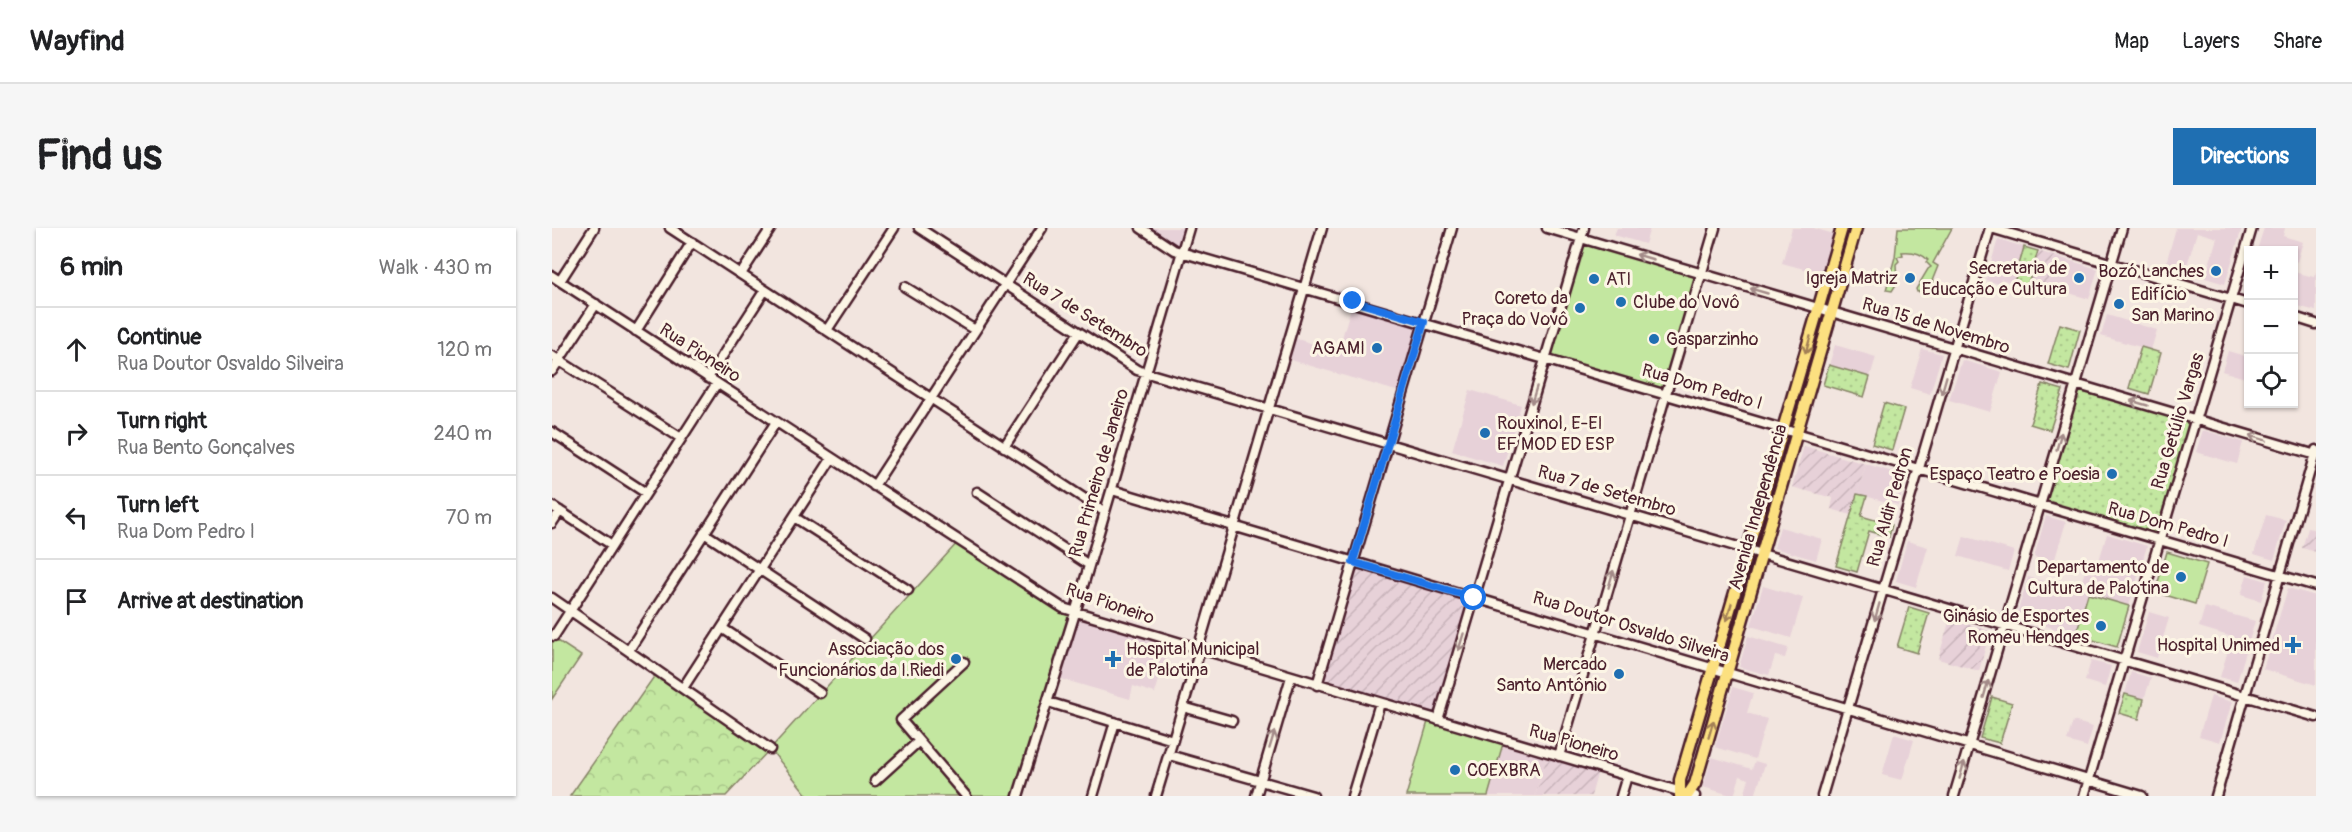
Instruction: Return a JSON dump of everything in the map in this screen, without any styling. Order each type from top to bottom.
[{"type":"main road","name":"Avenida Independência","points":[[1842,228],[1680,780],[1686,795],[1695,784],[1856,228]]},
{"type":"street","points":[[556,278],[594,228]]},
{"type":"street","points":[[670,228],[1105,512]]},
{"type":"street","points":[[741,274],[771,228]]},
{"type":"street","points":[[827,330],[894,228]]},
{"type":"street","name":"Rua 7 de Setembro","points":[[919,228],[1137,370],[2316,717]]},
{"type":"street","points":[[874,486],[1042,228]]},
{"type":"street","name":"Rua Dom Pedro I","points":[[1141,228],[1178,251],[2316,585]]},
{"type":"street","name":"Rua Primeiro de Janeiro","points":[[1018,796],[1112,490],[1178,251],[1189,228]]},
{"type":"street","points":[[1156,796],[1322,228]]},
{"type":"street","points":[[1317,685],[1452,228]]},
{"type":"street","name":"Rua 15 de Novembro","points":[[1547,228],[2195,420],[2315,453]]},
{"type":"street","points":[[1438,720],[1584,228]]},
{"type":"street","points":[[1559,756],[1715,228]]},
{"type":"street","points":[[1980,228],[1990,228],[2244,303]]},
{"type":"street","name":"Rua Aldir Pedron","points":[[1822,796],[1990,228]]},
{"type":"street","points":[[1954,796],[2122,228]]},
{"type":"street","name":"Rua Getúlio Vargas","points":[[2084,796],[2252,228]]},
{"type":"street","points":[[636,331],[692,242]]},
{"type":"street","name":"Rua Pioneiro","points":[[556,278],[1063,608],[1686,795]]},
{"type":"street","points":[[905,287],[975,330]]},
{"type":"street","points":[[708,378],[765,290]]},
{"type":"street","points":[[552,371],[556,358],[596,304]]},
{"type":"street","points":[[2298,318],[2316,324]]},
{"type":"street","points":[[1004,447],[1079,332]]},
{"type":"street","points":[[556,358],[681,438]]},
{"type":"street","points":[[554,636],[717,383]]},
{"type":"street","points":[[629,651],[776,422]]},
{"type":"street","points":[[552,432],[646,494]]},
{"type":"street","points":[[2216,796],[2315,453]]},
{"type":"street","points":[[683,688],[832,458]]},
{"type":"street","name":"Rua Doutor Osvaldo Silveira","points":[[1112,490],[2142,796]]},
{"type":"street","points":[[977,492],[1089,565]]},
{"type":"street","points":[[552,523],[556,509],[612,545]]},
{"type":"street","points":[[794,517],[908,590]]},
{"type":"street","points":[[704,533],[865,639]]},
{"type":"street","points":[[552,598],[770,749]]},
{"type":"street","points":[[722,628],[820,693]]},
{"type":"street","points":[[964,662],[901,720],[966,796]]},
{"type":"street","points":[[1256,796],[1292,677]]},
{"type":"street","points":[[1047,702],[1173,740]]},
{"type":"street","points":[[1352,796],[1380,703]]},
{"type":"street","points":[[1183,707],[1232,721]]},
{"type":"street","points":[[1093,796],[1115,722]]},
{"type":"street","points":[[875,781],[919,741]]},
{"type":"street","points":[[1169,755],[1313,796]]},
{"type":"street","points":[[1621,796],[1627,776]]},
{"type":"shaded area","points":[[1141,228],[1189,228],[1182,252]]},
{"type":"shaded area","points":[[1617,228],[1650,228],[1645,244],[1614,235]]},
{"type":"shaded area","points":[[1792,228],[1813,228],[1834,234],[1822,274],[1782,263]]},
{"type":"shaded area","points":[[2176,228],[2242,228],[2225,284],[2205,278],[2217,238],[2197,232],[2185,272],[2165,267]]},
{"type":"shaded area","points":[[2264,228],[2285,228],[2283,236],[2303,242],[2298,259],[2298,246],[2258,246]]},
{"type":"shaded area","points":[[1998,239],[2024,247],[2014,283],[2001,279],[1999,284],[1986,280]]},
{"type":"shaded area","points":[[2038,251],[2058,257],[2046,297],[2026,292]]},
{"type":"shaded area","points":[[2058,257],[2098,269],[2089,299],[2049,287]]},
{"type":"shaded area","points":[[2316,272],[2316,311],[2298,306],[2298,273],[2314,277]]},
{"type":"shaded area","name":"AGAMI","points":[[1353,301],[1424,322],[1403,393],[1284,358],[1290,337],[1338,351]]},
{"type":"shaded area","points":[[2107,315],[2157,330],[2151,350],[2101,336]]},
{"type":"shaded area","points":[[1835,345],[1876,357],[1870,377],[1829,365]]},
{"type":"shaded area","points":[[1922,349],[1942,354],[1930,394],[1910,388]]},
{"type":"shaded area","points":[[2228,351],[2244,356],[2244,378],[2222,371]]},
{"type":"shaded area","points":[[1962,360],[2002,372],[1990,412],[1949,400]]},
{"type":"shaded area","name":"Rouxinol, E-EI EF MOD ED ESP","points":[[1470,390],[1521,405],[1503,466],[1452,451]]},
{"type":"shaded area","points":[[2203,430],[2243,442],[2237,464],[2196,452]]},
{"type":"shaded area","points":[[1804,446],[1866,464],[1851,515],[1831,509],[1833,498],[1792,487]]},
{"type":"shaded area","points":[[1866,464],[1906,476],[1898,505],[1857,494]]},
{"type":"shaded area","points":[[2266,515],[2286,520],[2274,560],[2254,554]]},
{"type":"shaded area","points":[[2046,516],[2066,522],[2054,562],[2034,557]]},
{"type":"shaded area","points":[[1780,527],[1822,539],[1816,560],[1774,548]]},
{"type":"shaded area","points":[[2308,528],[2316,530],[2316,552],[2302,548]]},
{"type":"shaded area","points":[[2107,534],[2147,546],[2129,606],[2089,595],[2076,635],[2016,617],[2028,577],[2079,591],[2085,571],[2095,574]]},
{"type":"shaded area","points":[[1964,536],[2014,551],[2008,571],[1958,556]]},
{"type":"shaded area","points":[[1907,541],[1928,547],[1916,587],[1896,581]]},
{"type":"shaded area","points":[[1353,562],[1474,598],[1438,720],[1317,685]]},
{"type":"shaded area","points":[[2247,575],[2267,581],[2261,601],[2241,595]]},
{"type":"shaded area","points":[[1763,586],[1803,598],[1791,638],[1751,626]]},
{"type":"shaded area","name":"Hospital Unimed","points":[[2288,588],[2316,596],[2316,685],[2263,669]]},
{"type":"shaded area","points":[[2205,607],[2255,621],[2237,682],[2220,677],[2232,637],[2199,627]]},
{"type":"shaded area","points":[[2149,612],[2169,618],[2157,658],[2137,652]]},
{"type":"shaded area","name":"Hospital Municipal de Palotina","points":[[1075,613],[1171,642],[1155,693],[1133,686],[1130,699],[1055,677]]},
{"type":"shaded area","points":[[1950,619],[1990,631],[1979,671],[1938,659]]},
{"type":"shaded area","points":[[1748,636],[1788,648],[1785,658],[1775,656],[1769,675],[1739,667]]},
{"type":"shaded area","points":[[2091,661],[2111,666],[2105,687],[2085,681]]},
{"type":"shaded area","points":[[2131,672],[2151,678],[2144,699],[2125,694]]},
{"type":"shaded area","points":[[1733,687],[1753,693],[1747,713],[1767,719],[1755,759],[1715,747]]},
{"type":"shaded area","points":[[2211,696],[2232,702],[2220,742],[2199,736]]},
{"type":"shaded area","points":[[2073,721],[2093,727],[2087,747],[2067,741]]},
{"type":"shaded area","points":[[1894,734],[1914,740],[1902,780],[1882,775]]},
{"type":"shaded area","points":[[1504,740],[1548,753],[1535,796],[1488,796]]},
{"type":"shaded area","name":"COEXBRA","points":[[1548,753],[1599,768],[1591,796],[1535,796]]},
{"type":"shaded area","points":[[1712,757],[1752,769],[1755,761],[1765,764],[1755,796],[1744,796],[1749,779],[1740,776],[1734,796],[1703,787]]},
{"type":"green space","points":[[1898,228],[1952,228],[1933,263],[1938,266],[1932,281],[1961,290],[1959,294],[1929,286],[1927,290],[1917,292],[1916,289],[1931,267],[1926,262],[1928,260],[1919,254],[1909,252],[1902,252],[1903,255],[1897,257],[1899,261],[1896,264],[1897,283],[1892,291],[1886,290],[1895,257]]},
{"type":"green space","points":[[1581,238],[1702,274],[1666,394],[1545,358]]},
{"type":"green space","points":[[2024,247],[2038,251],[2027,287],[2014,283]]},
{"type":"green space","points":[[2060,324],[2080,330],[2069,370],[2048,364]]},
{"type":"green space","points":[[2141,347],[2161,353],[2149,394],[2129,388]]},
{"type":"green space","points":[[1829,365],[1870,377],[1864,397],[1823,385]]},
{"type":"green space","points":[[2042,384],[2063,390],[2050,430],[2030,424]]},
{"type":"green space","points":[[2076,384],[2195,419],[2160,539],[2040,504]]},
{"type":"green space","points":[[1884,403],[1904,409],[1892,450],[1872,444]]},
{"type":"green space","points":[[1857,494],[1867,496],[1861,516],[1892,525],[1889,537],[1869,531],[1857,572],[1836,566]]},
{"type":"green space","name":"Associação dos Funcionários da I.Riedi","points":[[959,541],[1075,613],[1018,796],[808,796],[770,749]]},
{"type":"green space","name":"Departamento de Cultura de Palotina","points":[[2167,552],[2207,564],[2195,604],[2155,592]]},
{"type":"green space","name":"Ginásio de Esportes Romeu Hendges","points":[[2088,594],[2129,606],[2117,647],[2076,635]]},
{"type":"green space","points":[[1909,607],[1929,613],[1917,653],[1897,647]]},
{"type":"green space","points":[[552,637],[581,656],[552,699]]},
{"type":"green space","points":[[658,671],[770,749],[726,796],[570,796]]},
{"type":"green space","points":[[2125,694],[2144,699],[2139,719],[2119,713]]},
{"type":"green space","points":[[1992,697],[2012,703],[2000,743],[1980,738]]},
{"type":"green space","name":"COEXBRA","points":[[1429,718],[1504,740],[1488,796],[1406,796]]},
{"type":"place","name":"Bozó Lanches","points":[[2216,271]]},
{"type":"place","name":"Igreja Matriz","points":[[1910,278]]},
{"type":"place","name":"Secretaria de Educação e Cultura","points":[[2079,278]]},
{"type":"place","name":"ATI","points":[[1594,279]]},
{"type":"place","name":"Clube do Vovô","points":[[1621,302]]},
{"type":"place","name":"Edifício San Marino","points":[[2119,304]]},
{"type":"place","name":"Coreto da Praça do Vovô","points":[[1580,308]]},
{"type":"place","name":"Gasparzinho","points":[[1654,339]]},
{"type":"place","name":"AGAMI","points":[[1377,348]]},
{"type":"place","name":"Rouxinol, E-EI EF MOD ED ESP","points":[[1485,433]]},
{"type":"place","name":"Espaço Teatro e Poesia","points":[[2112,474]]},
{"type":"place","name":"Departamento de Cultura de Palotina","points":[[2181,577]]},
{"type":"place","name":"Ginásio de Esportes Romeu Hendges","points":[[2101,626]]},
{"type":"place","name":"Hospital Unimed","points":[[2293,645]]},
{"type":"place","name":"Associação dos Funcionários da I.Riedi","points":[[956,659]]},
{"type":"place","name":"Hospital Municipal de Palotina","points":[[1113,659]]},
{"type":"place","name":"Mercado Santo Antônio","points":[[1619,674]]},
{"type":"place","name":"COEXBRA","points":[[1455,770]]},
{"type":"route","points":[[1353,301],[1424,322],[1353,562],[1474,598]]}]
